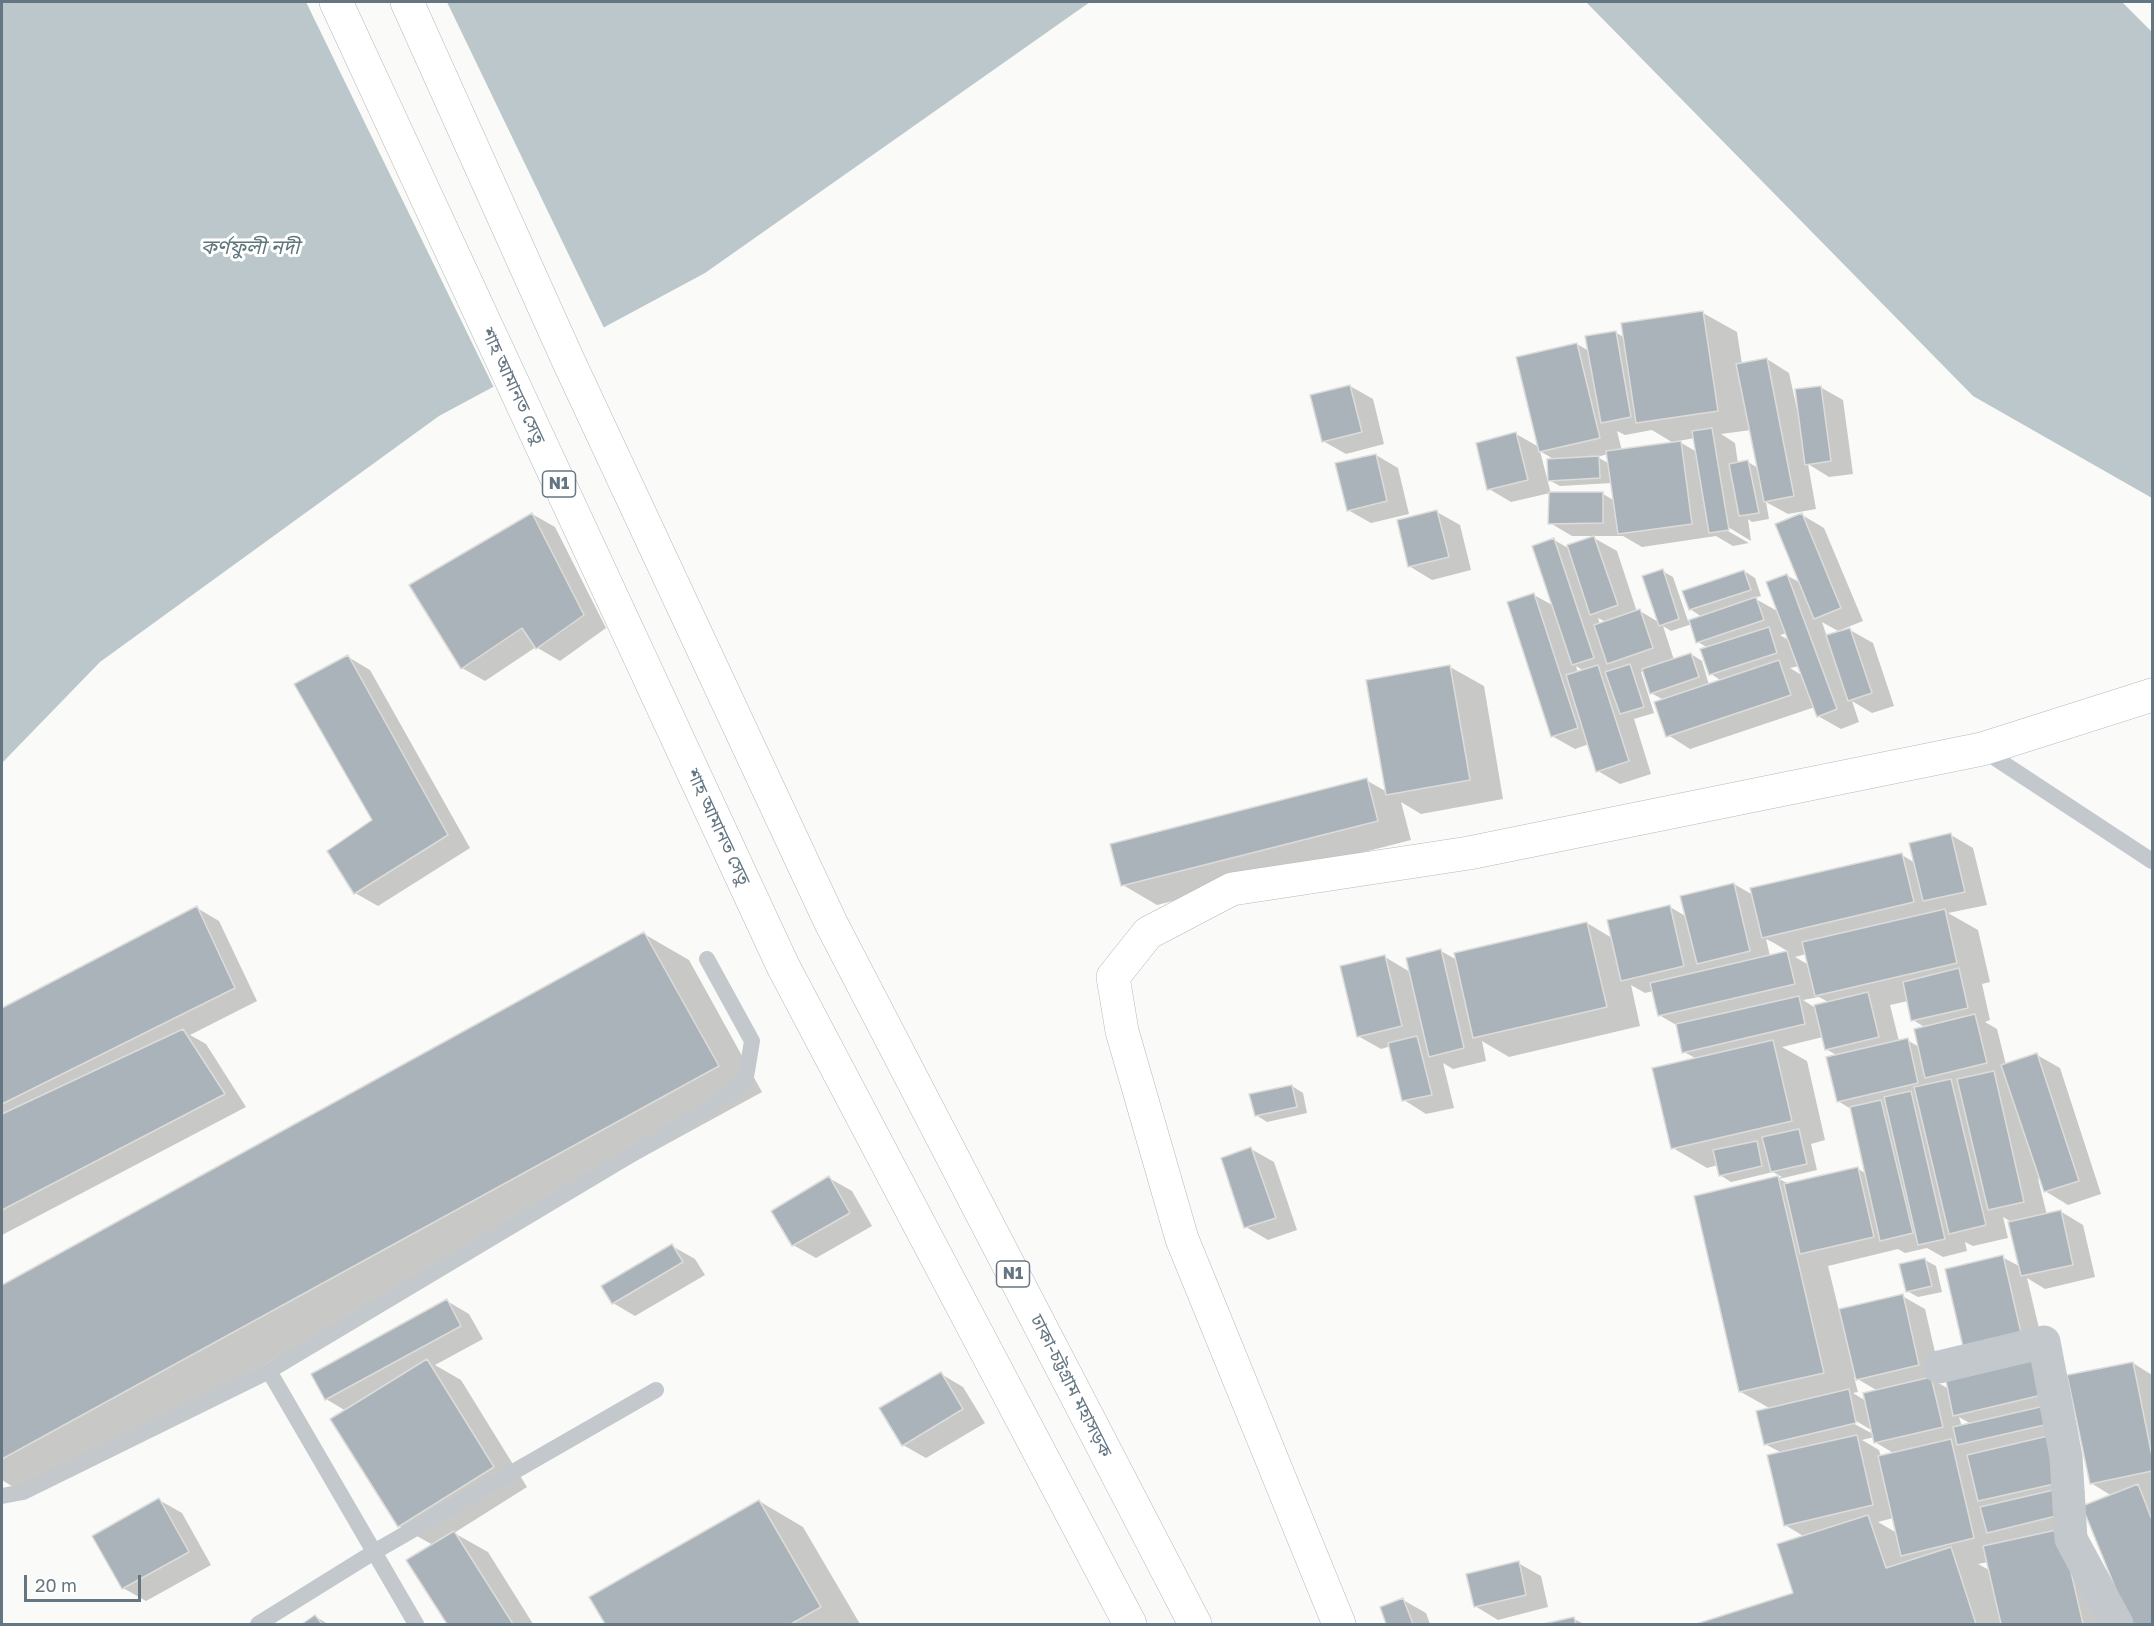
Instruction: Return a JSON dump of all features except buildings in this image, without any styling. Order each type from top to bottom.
[{"type":"main road","name":"শাহ আমানত সেতু","points":[[336,2],[783,966],[1130,1624]]},
{"type":"main road","name":"ঢাকা-চট্টগ্রাম মহাসড়ক","points":[[407,2],[568,360],[831,923],[1195,1624]]},
{"type":"main road","points":[[1339,1624],[1182,1239],[1122,1031],[1113,977],[1148,933],[1232,889],[1469,853],[1982,749],[2150,697]]},
{"type":"street","points":[[1939,1367],[2044,1342],[2066,1457],[2071,1539],[2117,1624]]},
{"type":"lane","points":[[1982,749],[2152,861]]},
{"type":"lane","points":[[2,1496],[22,1492],[269,1371],[701,1113],[745,1083],[752,1041],[706,959]]},
{"type":"lane","points":[[269,1371],[416,1624]]},
{"type":"lane","points":[[258,1624],[374,1552],[656,1390]]},
{"type":"water","name":"কর্ণফুলী নদী","points":[[2,2],[1090,2],[705,273],[439,416],[100,662],[2,763]]},
{"type":"water","points":[[1586,2],[2122,2],[2152,32],[2152,498],[1973,396]]},
{"type":"pier","points":[[306,2],[447,2],[605,330],[495,390]]}]
